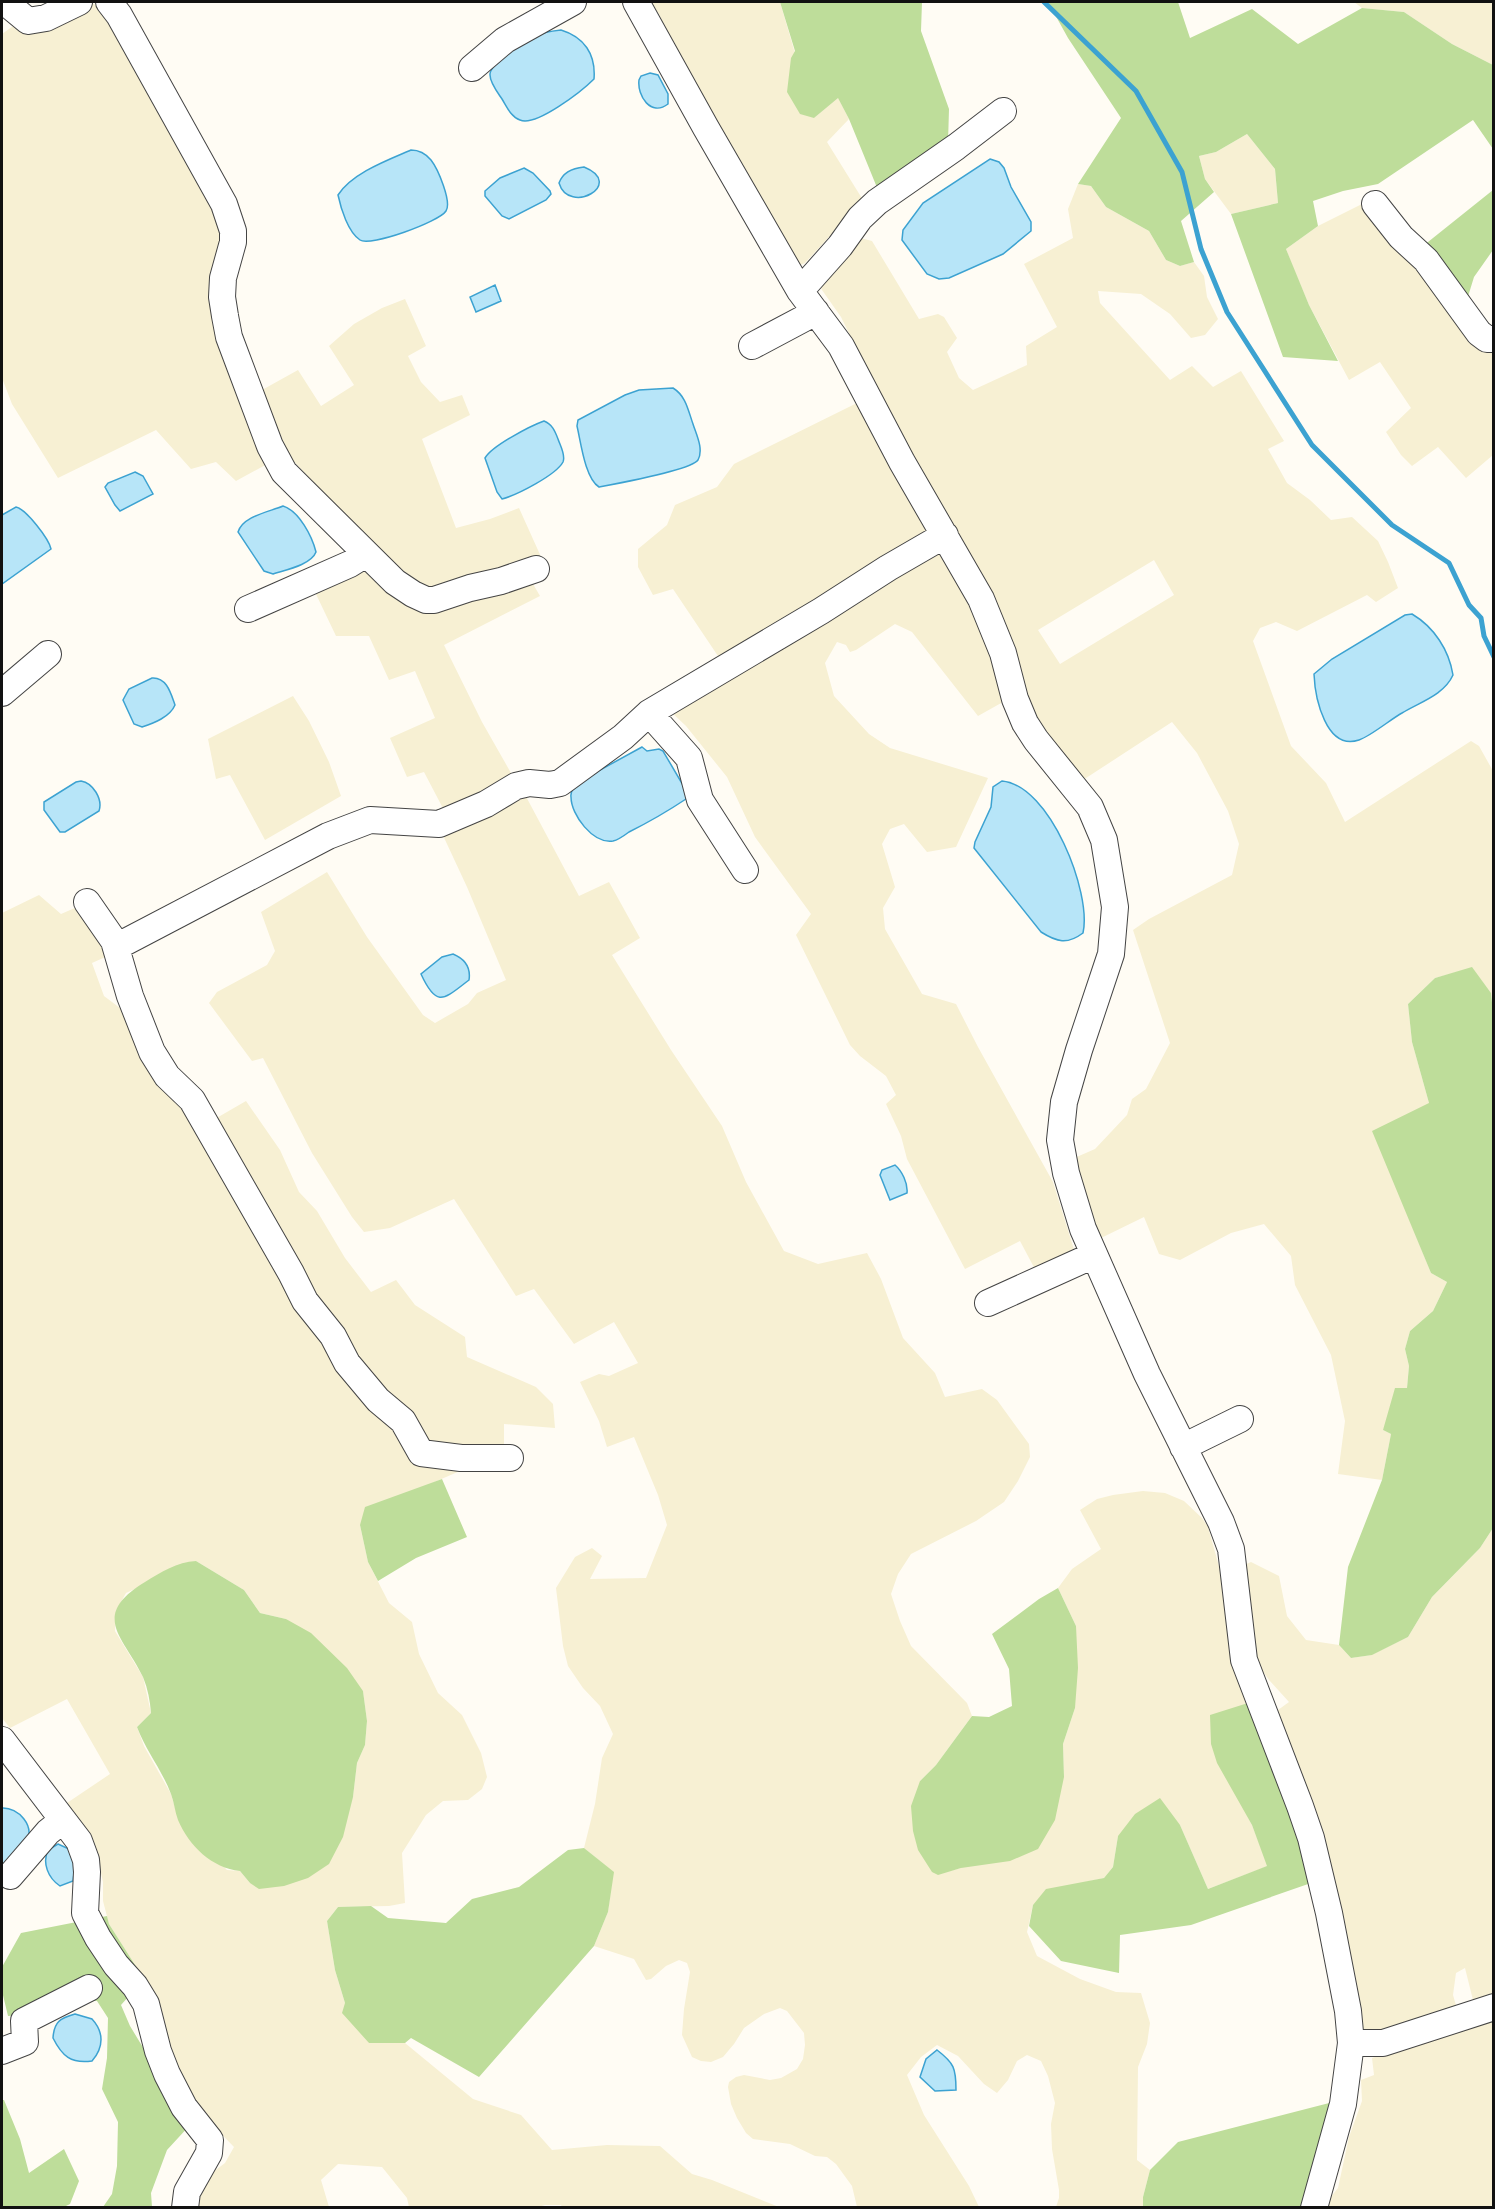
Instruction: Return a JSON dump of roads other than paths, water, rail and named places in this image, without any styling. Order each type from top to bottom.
[{"type":"street","points":[[5,2],[28,21],[46,18],[79,2]]},
{"type":"street","points":[[109,2],[124,23],[224,204],[231,221],[233,242],[223,278],[222,297],[229,338],[270,446],[284,472],[395,582],[426,600],[445,597],[536,569]]},
{"type":"street","points":[[472,68],[505,40],[573,2]]},
{"type":"street","points":[[636,2],[800,291],[841,346],[902,462],[945,535],[992,623],[1003,653],[1015,699],[1025,723],[1090,807],[1104,840],[1115,907],[1111,954],[1064,1102],[1060,1140],[1073,1200],[1094,1255],[1147,1374],[1221,1522],[1230,1549],[1244,1660],[1311,1838],[1343,1979],[1351,2028],[1343,2104],[1314,2208]]},
{"type":"street","points":[[800,291],[840,246],[860,218],[877,202],[1003,111]]},
{"type":"street","points":[[1375,204],[1401,237],[1426,260],[1479,333],[1487,339],[1494,339]]},
{"type":"street","points":[[752,346],[816,312]]},
{"type":"street","points":[[116,947],[328,836],[370,820],[439,824],[486,804],[516,786],[529,783],[550,785],[560,783],[623,737],[649,713],[945,535]]},
{"type":"street","points":[[248,609],[350,564],[366,554]]},
{"type":"street","points":[[2,693],[48,654]]},
{"type":"street","points":[[649,713],[689,758],[700,800],[745,870]]},
{"type":"street","points":[[87,902],[114,941],[130,996],[152,1052],[167,1076],[192,1100],[305,1301],[333,1336],[347,1363],[378,1400],[403,1421],[422,1453],[461,1458],[510,1458]]},
{"type":"street","points":[[988,1304],[1094,1255]]},
{"type":"street","points":[[1183,1447],[1240,1419]]},
{"type":"street","points":[[2,1740],[80,1841],[86,1860],[85,1913],[116,1965],[135,1986],[146,2004],[166,2074],[184,2107],[210,2140],[209,2153],[189,2186],[185,2208]]},
{"type":"street","points":[[10,1876],[48,1832],[63,1820]]},
{"type":"street","points":[[2,2052],[26,2042],[24,2021],[89,1988]]},
{"type":"street","points":[[1350,2043],[1383,2043],[1494,2007]]},
{"type":"water","points":[[561,30],[576,37],[587,48],[593,62],[594,79],[570,99],[547,113],[527,121],[517,119],[493,85],[490,78],[491,70],[508,53],[534,36]]},
{"type":"water","points":[[650,73],[658,75],[668,94],[668,104],[662,107],[656,108],[646,103],[640,92],[641,76]]},
{"type":"water","points":[[411,150],[425,154],[434,164],[446,193],[446,211],[431,221],[390,237],[360,240],[349,226],[338,195],[344,187],[361,174]]},
{"type":"water","points":[[990,159],[999,162],[1004,168],[1011,187],[1031,222],[1031,231],[1003,254],[949,278],[939,279],[927,274],[902,240],[903,230],[923,203]]},
{"type":"water","points":[[584,167],[595,174],[599,181],[597,188],[591,194],[573,197],[565,192],[559,183],[566,173]]},
{"type":"water","points":[[524,168],[533,173],[551,194],[546,200],[509,219],[502,216],[485,196],[485,191],[500,178]]},
{"type":"water","points":[[495,285],[501,301],[476,312],[470,297]]},
{"type":"water","points":[[673,388],[684,399],[688,409],[700,446],[698,460],[668,472],[599,487],[587,468],[577,426],[578,420],[639,390]]},
{"type":"water","points":[[544,421],[556,433],[563,453],[563,462],[553,473],[535,484],[502,499],[497,492],[485,458],[503,442]]},
{"type":"water","points":[[135,472],[143,476],[153,494],[120,511],[105,487],[108,483]]},
{"type":"water","points":[[283,506],[294,513],[304,525],[316,552],[303,564],[273,574],[264,571],[238,532],[251,518]]},
{"type":"water","points":[[16,507],[36,525],[51,549],[2,584],[2,515]]},
{"type":"water","points":[[1412,614],[1434,632],[1444,648],[1453,675],[1449,682],[1431,697],[1364,738],[1348,741],[1338,738],[1324,720],[1314,674],[1332,659],[1405,615]]},
{"type":"water","points":[[152,678],[165,683],[175,705],[166,716],[142,727],[134,724],[123,700],[129,689]]},
{"type":"water","points":[[642,747],[647,751],[659,749],[663,751],[687,792],[686,799],[617,840],[605,841],[598,838],[579,820],[572,804],[572,790],[580,781]]},
{"type":"water","points":[[81,781],[96,792],[100,802],[99,811],[65,832],[60,832],[44,810],[44,802]]},
{"type":"water","points":[[1002,781],[1020,787],[1036,801],[1051,820],[1064,843],[1081,893],[1084,915],[1083,933],[1077,937],[1062,941],[1041,932],[974,848],[991,807],[993,787]]},
{"type":"water","points":[[453,954],[466,964],[469,980],[447,996],[437,996],[421,974],[442,957]]},
{"type":"water","points":[[895,1165],[904,1177],[907,1193],[890,1200],[880,1175],[882,1170]]},
{"type":"water","points":[[2,1808],[19,1814],[29,1830],[24,1846],[2,1865]]},
{"type":"water","points":[[58,1844],[69,1849],[75,1865],[73,1881],[60,1886],[49,1875],[46,1865],[48,1850]]},
{"type":"water","points":[[75,2014],[92,2019],[99,2029],[101,2040],[99,2050],[92,2061],[73,2060],[60,2050],[53,2038],[59,2022]]},
{"type":"water","points":[[937,2050],[953,2067],[956,2090],[935,2091],[920,2077],[926,2059]]},
{"type":"waterway","points":[[1044,2],[1136,91],[1182,172],[1201,249],[1227,312],[1312,445],[1392,525],[1449,563],[1469,605],[1481,618],[1484,636],[1494,657]]}]
